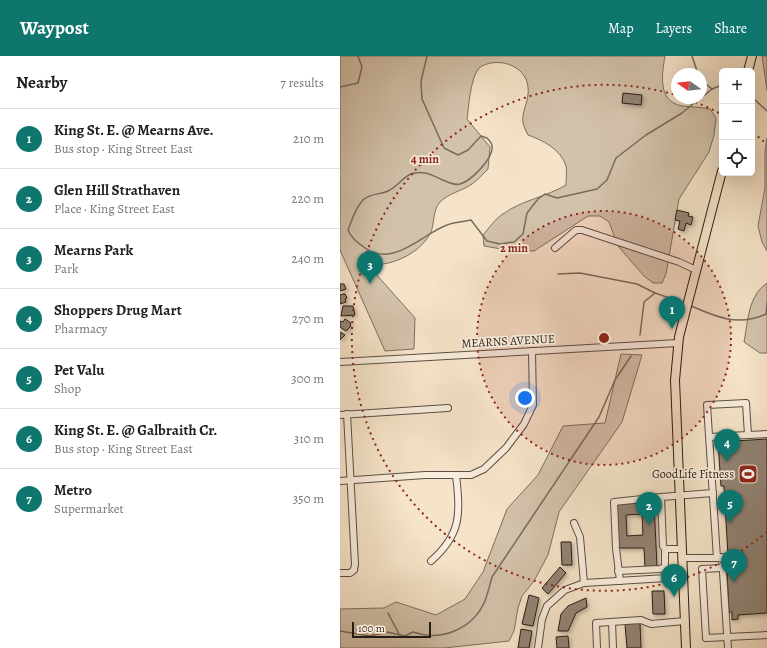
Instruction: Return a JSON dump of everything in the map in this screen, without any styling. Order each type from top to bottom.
[{"type":"main road","points":[[749,68],[752,56]]},
{"type":"main road","points":[[686,648],[675,380],[678,343],[684,314],[721,176]]},
{"type":"street","points":[[555,248],[576,230],[582,230],[679,262],[696,270]]},
{"type":"street","name":"MEARNS AVENUE","points":[[340,362],[532,350],[678,343]]},
{"type":"street","points":[[340,481],[425,475],[471,475],[484,468],[506,448],[524,424],[533,405],[532,350]]},
{"type":"street","points":[[717,558],[707,405],[746,403],[748,435]]},
{"type":"street","points":[[340,573],[350,573],[354,570],[355,564],[350,480],[343,415],[448,408]]},
{"type":"street","points":[[710,437],[767,434]]},
{"type":"street","points":[[431,561],[445,550],[457,525],[460,502],[456,476]]},
{"type":"street","points":[[620,581],[618,571],[614,502],[713,492]]},
{"type":"street","points":[[618,571],[663,568],[665,564],[666,549],[663,546],[661,497]]},
{"type":"street","points":[[574,523],[580,538],[584,583]]},
{"type":"street","points":[[666,549],[682,549]]},
{"type":"street","points":[[683,558],[722,558],[728,648]]},
{"type":"street","points":[[722,568],[702,568],[706,638],[767,635]]},
{"type":"street","points":[[538,648],[542,619],[547,606],[565,590],[584,583],[683,577]]},
{"type":"street","points":[[598,648],[596,623],[641,620],[651,624],[685,621]]},
{"type":"street","points":[[612,622],[613,648]]},
{"type":"shaded area","points":[[340,56],[665,56],[662,78],[663,86],[668,99],[671,101],[671,104],[710,109],[716,118],[714,135],[709,152],[679,199],[666,274],[662,283],[653,283],[644,276],[618,246],[609,222],[600,216],[588,216],[534,251],[513,251],[484,246],[483,235],[497,218],[518,205],[550,193],[566,185],[566,166],[564,160],[550,146],[528,135],[525,129],[523,114],[528,96],[526,79],[516,68],[509,64],[501,63],[486,64],[479,68],[470,93],[467,119],[490,147],[488,169],[472,184],[447,196],[440,202],[437,206],[432,230],[419,248],[394,262],[376,265],[367,264],[415,318],[414,349],[385,351],[340,250]]},
{"type":"shaded area","points":[[762,56],[767,56],[767,90]]},
{"type":"shaded area","points":[[767,138],[767,251],[762,242],[758,226],[765,188],[765,151]]},
{"type":"shaded area","points":[[767,283],[767,353],[760,353],[744,342],[752,302],[761,288]]},
{"type":"shaded area","points":[[621,354],[642,355],[622,422],[559,512],[548,555],[534,581],[522,596],[518,608],[514,631],[509,641],[444,648],[340,648],[340,609],[384,608],[396,602],[436,615],[465,599],[483,572],[507,509],[538,475],[563,426],[605,423]]},
{"type":"building","points":[[623,93],[642,95],[641,105],[622,103]]},
{"type":"building","points":[[677,210],[689,213],[688,216],[693,217],[691,225],[686,223],[684,231],[678,229],[680,221],[675,220]]},
{"type":"building","points":[[340,284],[344,284],[346,289],[340,291]]},
{"type":"building","points":[[345,294],[347,298],[345,299],[346,302],[340,304],[340,295]]},
{"type":"building","points":[[343,306],[353,306],[355,315],[341,316]]},
{"type":"building","points":[[345,319],[351,323],[351,326],[346,331],[340,327],[340,321],[343,322]]},
{"type":"building","points":[[340,332],[345,335],[340,340]]},
{"type":"building","points":[[767,439],[767,613],[738,615],[738,619],[732,620],[732,612],[729,612],[727,572],[729,572],[724,486],[721,486],[718,442]]},
{"type":"building","points":[[654,503],[657,566],[645,567],[644,548],[618,548],[617,504]],"holes":[[[642,514],[643,535],[627,536],[626,515]]]},
{"type":"building","points":[[561,542],[571,542],[572,565],[562,565]]},
{"type":"building","points":[[560,567],[566,573],[548,594],[542,588]]},
{"type":"building","points":[[652,591],[664,591],[665,614],[653,614]]},
{"type":"building","points":[[529,595],[539,598],[533,626],[522,624]]},
{"type":"building","points":[[586,598],[587,607],[576,613],[568,631],[558,631],[561,614],[568,606]]},
{"type":"building","points":[[640,623],[641,648],[627,648],[625,624]]},
{"type":"building","points":[[521,629],[532,631],[529,648],[518,648]]},
{"type":"building","points":[[568,636],[569,648],[557,648],[556,637]]},
{"type":"waterway","points":[[340,87],[358,83],[362,67],[358,56]]},
{"type":"waterway","points":[[427,56],[421,81],[422,99],[444,148],[458,155],[468,150],[481,136],[487,138],[490,142],[492,145],[492,151],[486,163],[475,174],[460,184],[452,184],[429,174],[418,173],[404,178],[388,191],[369,196],[363,200],[356,210],[348,230],[357,242],[376,253],[387,254],[397,252],[437,229],[453,223],[471,220],[487,241],[500,244],[514,242],[523,234],[527,213],[538,199],[545,194],[557,198],[597,189],[607,180],[616,158],[646,135],[682,113],[693,104]]},
{"type":"waterway","points":[[692,56],[696,68]]},
{"type":"waterway","points":[[707,85],[712,89]]},
{"type":"waterway","points":[[707,93],[719,86]]},
{"type":"waterway","points":[[755,100],[767,111]]},
{"type":"waterway","points":[[558,274],[580,273],[637,284],[655,293],[684,303]]},
{"type":"waterway","points":[[640,335],[644,302],[655,293]]},
{"type":"waterway","points":[[689,305],[718,317],[746,320],[766,314],[767,303]]},
{"type":"waterway","points":[[340,631],[370,636],[387,632],[405,636],[413,632],[424,635],[434,635],[455,631],[473,619],[480,611],[485,601],[492,577],[599,417],[615,380],[631,356]]},
{"type":"waterway","points":[[388,613],[399,634]]},
{"type":"place","name":"Mearns Park","points":[[370,284]]},
{"type":"place","name":"King St. E. @ Mearns Ave.","points":[[672,329]]},
{"type":"place","name":"Shoppers Drug Mart","points":[[727,462]]},
{"type":"place","name":"GoodLife Fitness","points":[[748,474]]},
{"type":"place","name":"Pet Valu","points":[[730,523]]},
{"type":"place","name":"Glen Hill Strathaven","points":[[649,525]]},
{"type":"place","name":"Metro","points":[[734,582]]},
{"type":"place","name":"King St. E. @ Galbraith Cr.","points":[[674,597]]}]
